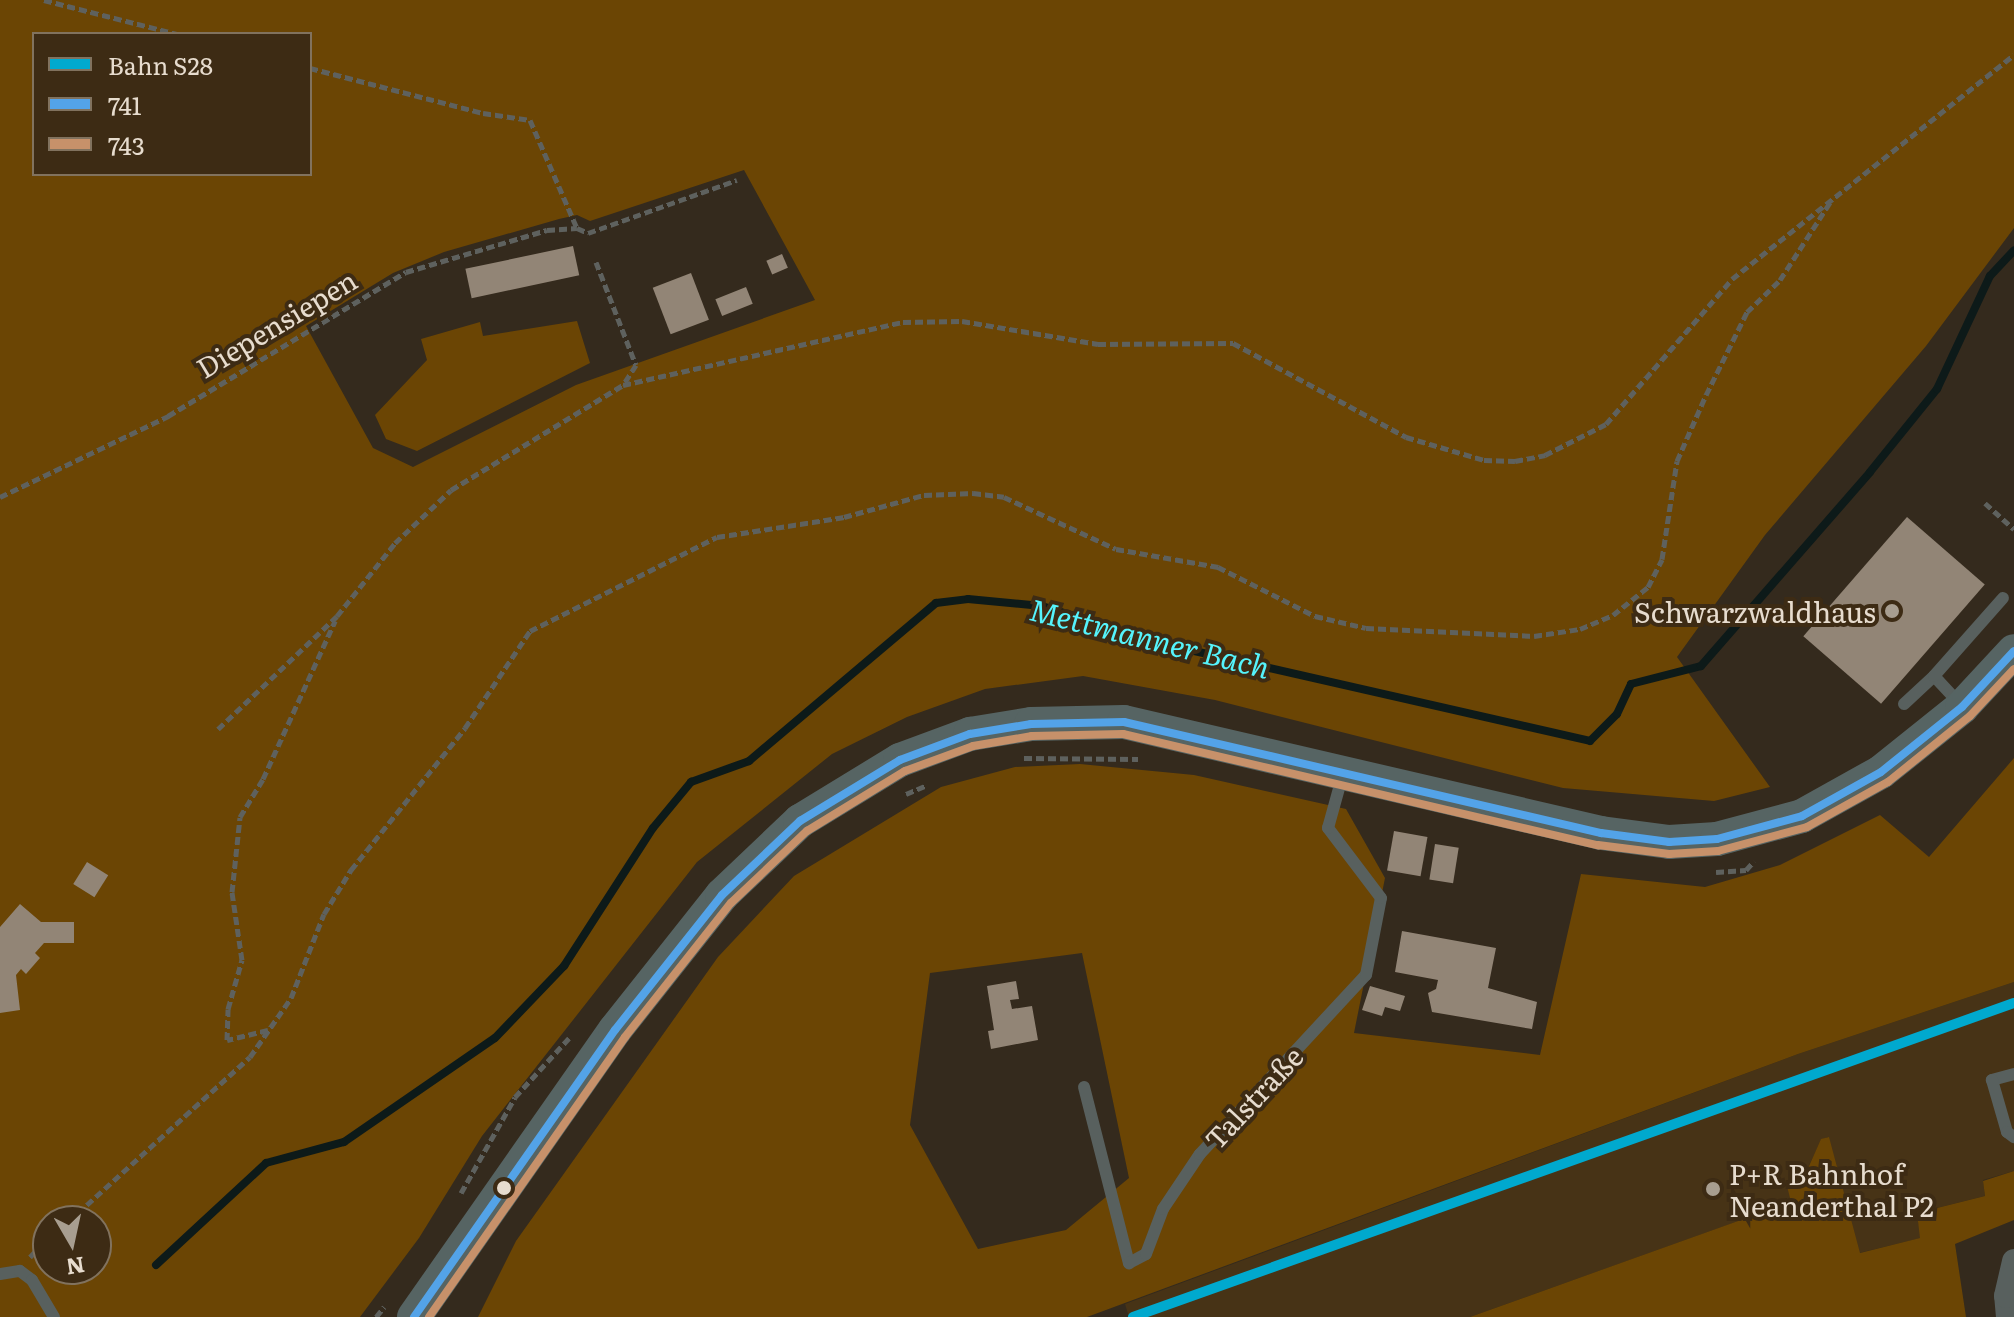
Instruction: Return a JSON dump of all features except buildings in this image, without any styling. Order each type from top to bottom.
[{"type":"main road","points":[[414,1317],[615,1030],[722,895],[800,821],[900,760],[970,734],[1031,724],[1124,722],[1601,833],[1669,842],[1757,831],[1840,798],[1962,707],[2014,651]]},
{"type":"street","points":[[2008,1317],[2006,1296],[2014,1261]]},
{"type":"lane","points":[[1904,704],[1934,676],[2003,598]]},
{"type":"lane","points":[[1934,676],[1962,707]]},
{"type":"lane","name":"Talstraße","points":[[1084,1087],[1129,1263],[1146,1254],[1163,1209],[1200,1154],[1366,975],[1381,898],[1328,828],[1344,771]]},
{"type":"lane","points":[[2014,1074],[1992,1080],[2007,1132],[2014,1137]]},
{"type":"lane","points":[[0,1274],[20,1271],[41,1290],[54,1317]]},
{"type":"path","points":[[44,0],[169,32]]},
{"type":"path","points":[[218,729],[337,616],[395,543],[451,490],[623,385],[903,322],[962,321],[1098,344],[1233,343],[1406,437],[1484,460],[1515,461],[1557,450],[1606,424],[1732,279],[2014,55]]},
{"type":"path","points":[[312,69],[483,113],[530,120],[577,228],[588,233],[737,180]]},
{"type":"path","points":[[87,1205],[226,1084],[270,1029],[291,998],[324,914],[351,870],[465,728],[530,631],[717,537],[844,517],[924,495],[973,493],[1004,497],[1116,549],[1218,567],[1315,616],[1366,628],[1534,636],[1580,629],[1613,615],[1648,587],[1662,559],[1677,461],[1747,312],[1780,280],[1831,201]]},
{"type":"path","name":"Diepensiepen","points":[[0,497],[168,416],[406,272],[533,234],[577,228]]},
{"type":"path","points":[[596,262],[636,365],[623,385]]},
{"type":"path","points":[[1985,503],[2014,529]]},
{"type":"path","points":[[270,1029],[227,1040],[228,1009],[242,960],[232,892],[240,817],[263,779],[337,616]]},
{"type":"path","points":[[1008,761],[1146,761]]},
{"type":"path","points":[[900,797],[943,778]]},
{"type":"path","points":[[1712,873],[1746,870],[1759,855],[1757,831]]},
{"type":"shaded area","points":[[0,0],[2014,0],[2014,228],[1926,346],[1765,535],[1677,657],[1770,787],[1714,801],[1563,788],[1215,700],[1083,676],[985,689],[907,717],[832,754],[697,862],[482,1136],[419,1238],[360,1317],[0,1317]],"holes":[[[744,170],[815,300],[576,385],[413,467],[373,448],[306,326],[393,273],[444,252],[577,215],[590,221]]]},
{"type":"shaded area","points":[[577,321],[590,363],[417,451],[386,439],[375,415],[427,360],[421,339],[480,322],[483,336]]},
{"type":"shaded area","points":[[2014,758],[2014,982],[1798,1054],[1087,1317],[478,1317],[516,1241],[718,957],[794,876],[941,787],[1015,767],[1080,764],[1194,775],[1346,809],[1385,878],[1354,1033],[1540,1055],[1581,874],[1705,887],[1780,865],[1880,815],[1929,857]],"holes":[[[1082,953],[1129,1178],[1066,1230],[978,1249],[910,1125],[930,973]]]},
{"type":"shaded area","points":[[2014,982],[2014,1171],[1983,1180],[1985,1196],[1917,1213],[1921,1238],[1859,1253],[1828,1137],[1821,1140],[1792,1202],[1470,1317],[1129,1317],[1125,1304],[1798,1054]]},
{"type":"shaded area","points":[[1829,1137],[1860,1253],[1920,1238],[1917,1213],[1985,1196],[1983,1181],[2014,1171],[2014,1220],[1955,1244],[1966,1317],[1470,1317],[1791,1202],[1786,1182],[1805,1175],[1821,1139]]},
{"type":"waterway","name":"Mettmanner Bach","points":[[156,1265],[266,1163],[344,1142],[495,1038],[564,966],[653,828],[691,782],[749,761],[936,603],[968,599],[1042,606],[1159,643],[1590,741],[1617,714],[1631,684],[1701,666],[1870,472],[1937,389],[1990,276],[2014,250]]},
{"type":"rail line","name":"S28","points":[[1133,1317],[2014,1003]]},
{"type":"transit line","name":"741","points":[[414,1317],[615,1030],[722,895],[800,821],[900,760],[970,734],[1031,724],[1124,722],[1601,833],[1669,842],[1717,839],[1802,816],[1881,772],[1962,707],[2014,651]]},
{"type":"transit line","name":"743","points":[[429,1317],[625,1037],[731,903],[807,831],[905,771],[973,746],[1032,736],[1123,734],[1598,845],[1669,854],[1718,851],[1807,827],[1888,782],[1970,716],[2014,669]]},
{"type":"place","name":"Schwarzwaldhaus","points":[[1892,611]]},
{"type":"place","name":"P+R Bahnhof Neanderthal P2","points":[[1713,1189]]}]
